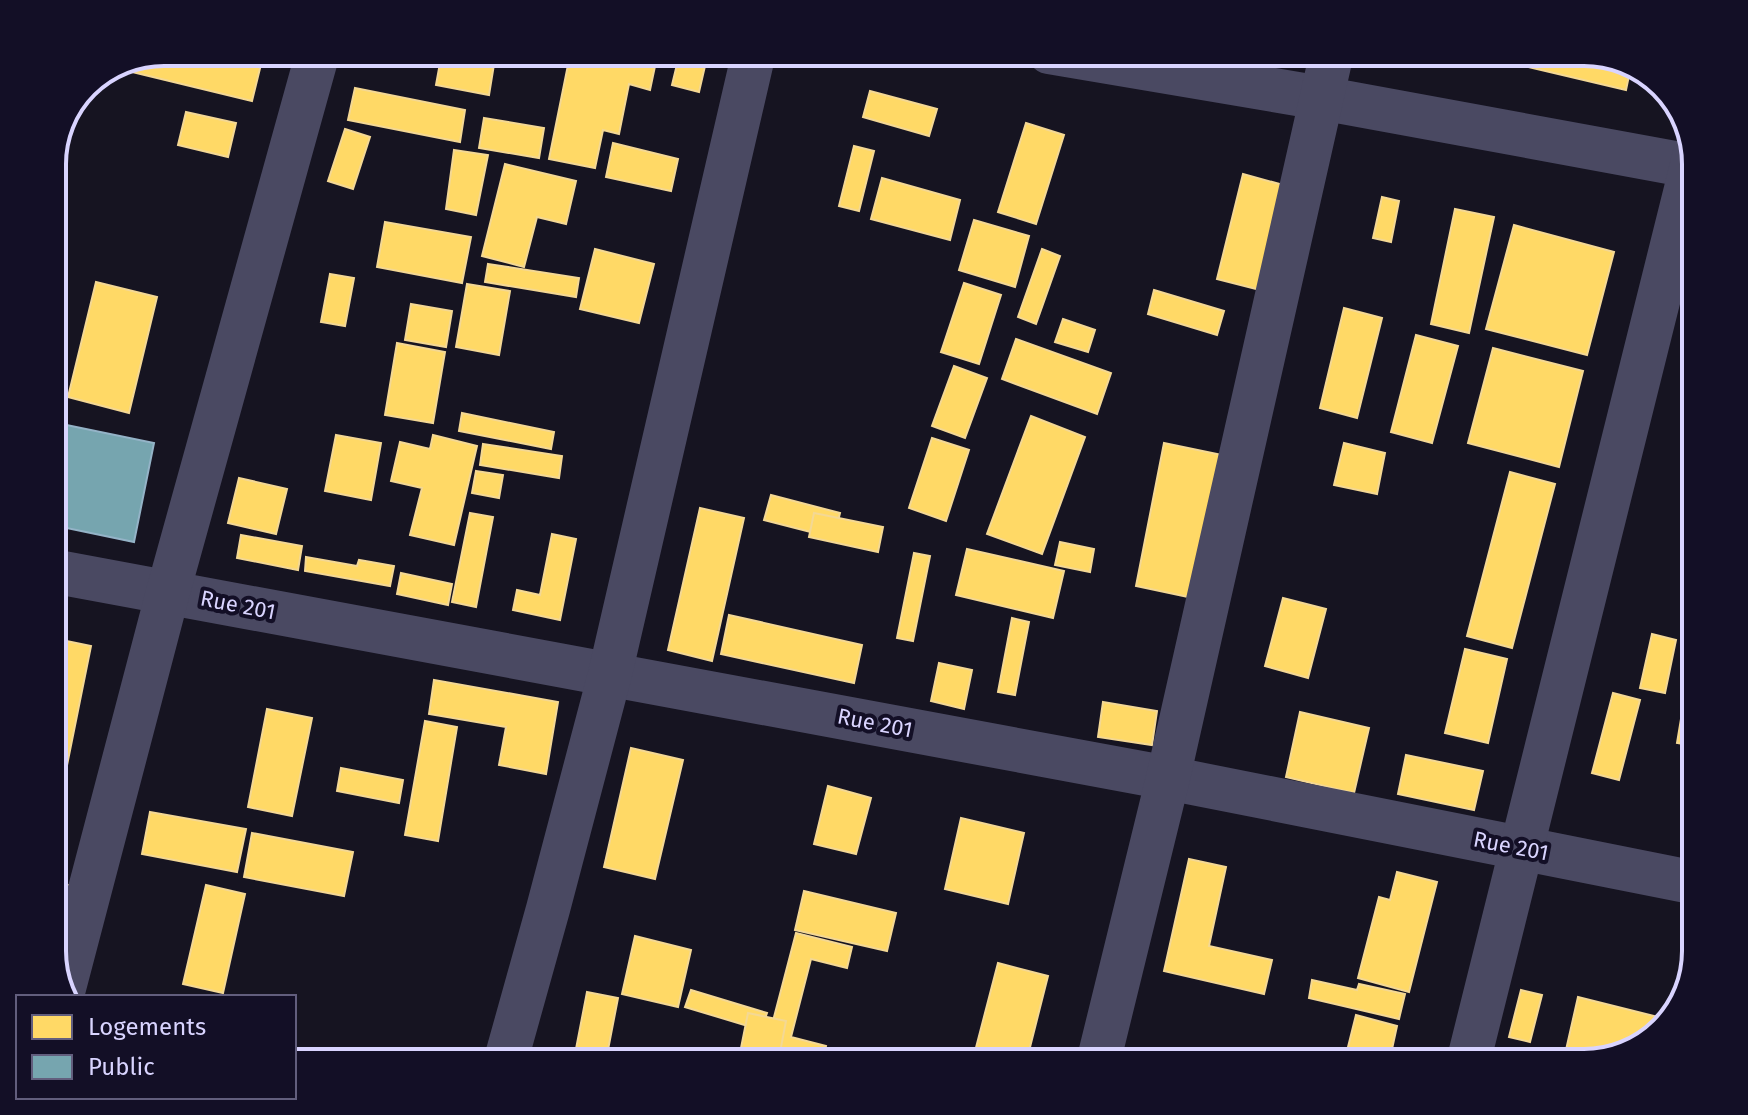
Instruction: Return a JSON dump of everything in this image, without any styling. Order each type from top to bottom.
[{"type":"street","points":[[68,972],[168,592],[314,66]]},
{"type":"street","points":[[509,1049],[610,674],[751,66]]},
{"type":"street","points":[[1132,66],[1682,160]]},
{"type":"street","points":[[1101,1049],[1168,778],[1329,66]]},
{"type":"street","points":[[1471,1049],[1682,210]]},
{"type":"street","name":"Rue 201","points":[[66,574],[1168,778],[1682,880]]},
{"type":"building: Logements","points":[[164,66],[261,66],[252,101],[131,72]]},
{"type":"building: Logements","points":[[439,66],[494,66],[489,95],[436,85]]},
{"type":"building: Logements","points":[[568,66],[655,66],[650,90],[629,84],[619,134],[603,130],[595,168],[549,159]]},
{"type":"building: Logements","points":[[677,66],[705,66],[699,92],[672,85]]},
{"type":"building: Logements","points":[[1524,66],[1603,68],[1629,77],[1626,90]]},
{"type":"building: Logements","points":[[355,88],[465,110],[460,142],[348,120]]},
{"type":"building: Logements","points":[[870,91],[937,109],[929,136],[863,117]]},
{"type":"building: Logements","points":[[186,112],[236,123],[228,157],[178,145]]},
{"type":"building: Logements","points":[[484,118],[544,128],[539,158],[479,148]]},
{"type":"building: Logements","points":[[1026,123],[1064,135],[1036,224],[998,212]]},
{"type":"building: Logements","points":[[345,129],[370,137],[353,189],[328,181]]},
{"type":"building: Logements","points":[[613,143],[678,159],[671,191],[606,177]]},
{"type":"building: Logements","points":[[854,146],[874,151],[859,211],[839,206]]},
{"type":"building: Logements","points":[[454,150],[488,155],[476,215],[446,209]]},
{"type":"building: Logements","points":[[505,164],[576,181],[566,224],[537,217],[524,267],[482,256]]},
{"type":"building: Logements","points":[[1243,174],[1294,188],[1268,292],[1217,279]]},
{"type":"building: Logements","points":[[882,178],[960,200],[950,240],[871,219]]},
{"type":"building: Logements","points":[[1382,197],[1399,201],[1391,242],[1373,238]]},
{"type":"building: Logements","points":[[1455,209],[1494,217],[1469,333],[1431,324]]},
{"type":"building: Logements","points":[[974,220],[1029,236],[1015,287],[959,270]]},
{"type":"building: Logements","points":[[385,222],[471,237],[462,283],[377,267]]},
{"type":"building: Logements","points":[[1514,225],[1614,252],[1587,355],[1486,329]]},
{"type":"building: Logements","points":[[595,249],[654,264],[639,323],[580,309]]},
{"type":"building: Logements","points":[[1042,249],[1060,256],[1036,324],[1018,317]]},
{"type":"building: Logements","points":[[488,264],[579,278],[576,297],[485,282]]},
{"type":"building: Logements","points":[[330,274],[354,278],[345,326],[321,322]]},
{"type":"building: Logements","points":[[96,282],[157,297],[129,413],[68,397]]},
{"type":"building: Logements","points":[[964,283],[1001,295],[979,364],[941,352]]},
{"type":"building: Logements","points":[[467,284],[510,291],[499,355],[456,347]]},
{"type":"building: Logements","points":[[1154,290],[1224,311],[1217,335],[1148,314]]},
{"type":"building: Logements","points":[[411,304],[452,311],[446,347],[405,340]]},
{"type":"building: Logements","points":[[1344,308],[1382,318],[1357,418],[1320,408]]},
{"type":"building: Logements","points":[[1063,319],[1095,330],[1088,352],[1055,342]]},
{"type":"building: Logements","points":[[1416,335],[1458,346],[1432,443],[1391,432]]},
{"type":"building: Logements","points":[[1016,339],[1111,373],[1097,414],[1002,379]]},
{"type":"building: Logements","points":[[397,343],[445,352],[433,423],[385,415]]},
{"type":"building: Logements","points":[[1493,348],[1583,371],[1559,467],[1468,443]]},
{"type":"building: Logements","points":[[954,366],[987,378],[965,438],[932,426]]},
{"type":"building: Logements","points":[[462,413],[554,432],[551,449],[459,431]]},
{"type":"building: Logements","points":[[1031,416],[1085,437],[1042,554],[987,534]]},
{"type":"building: Logements","points":[[336,435],[381,443],[371,500],[325,491]]},
{"type":"building: Logements","points":[[433,435],[477,446],[454,545],[410,535],[422,488],[391,481],[400,442],[430,449]]},
{"type":"building: Logements","points":[[932,438],[969,450],[946,521],[909,508]]},
{"type":"building: Logements","points":[[1164,443],[1222,455],[1193,598],[1136,586]]},
{"type":"building: Logements","points":[[1344,443],[1385,453],[1377,494],[1334,485]]},
{"type":"building: Logements","points":[[483,444],[562,456],[559,478],[480,465]]},
{"type":"building: Logements","points":[[476,471],[503,475],[499,498],[472,493]]},
{"type":"building: Logements","points":[[1510,472],[1555,484],[1512,648],[1467,636]]},
{"type":"building: Logements","points":[[239,478],[287,489],[276,534],[228,523]]},
{"type":"building: Logements","points":[[771,495],[840,513],[834,538],[764,520]]},
{"type":"building: Logements","points":[[700,508],[744,518],[712,661],[668,650]]},
{"type":"building: Logements","points":[[470,513],[493,517],[476,607],[452,602]]},
{"type":"building: Logements","points":[[814,513],[883,527],[878,552],[809,537]]},
{"type":"building: Logements","points":[[552,534],[576,539],[560,620],[513,610],[517,590],[540,595]]},
{"type":"building: Logements","points":[[241,535],[302,546],[298,570],[237,558]]},
{"type":"building: Logements","points":[[1060,542],[1094,549],[1090,572],[1055,565]]},
{"type":"building: Logements","points":[[967,549],[1064,571],[1053,618],[956,595]]},
{"type":"building: Logements","points":[[914,553],[930,556],[913,641],[897,638]]},
{"type":"building: Logements","points":[[306,557],[357,566],[359,560],[394,566],[390,586],[305,571]]},
{"type":"building: Logements","points":[[401,573],[452,584],[448,605],[397,594]]},
{"type":"building: Logements","points":[[1283,598],[1326,609],[1308,678],[1265,666]]},
{"type":"building: Logements","points":[[729,615],[862,645],[854,683],[721,654]]},
{"type":"building: Logements","points":[[1012,618],[1029,622],[1015,695],[998,692]]},
{"type":"building: Logements","points":[[1652,634],[1676,640],[1665,693],[1640,688]]},
{"type":"building: Logements","points":[[66,641],[91,646],[66,770]]},
{"type":"building: Logements","points":[[1465,649],[1507,659],[1488,743],[1445,733]]},
{"type":"building: Logements","points":[[939,663],[972,670],[964,709],[931,701]]},
{"type":"building: Logements","points":[[434,680],[558,702],[546,774],[499,765],[506,727],[429,714]]},
{"type":"building: Logements","points":[[1613,693],[1640,700],[1619,780],[1592,773]]},
{"type":"building: Logements","points":[[1103,702],[1157,711],[1152,745],[1098,737]]},
{"type":"building: Logements","points":[[267,709],[312,718],[292,816],[248,807]]},
{"type":"building: Logements","points":[[1300,712],[1369,728],[1354,793],[1286,777]]},
{"type":"building: Logements","points":[[1682,713],[1682,744],[1677,743]]},
{"type":"building: Logements","points":[[425,721],[457,727],[438,841],[405,835]]},
{"type":"building: Logements","points":[[631,748],[683,760],[655,879],[604,867]]},
{"type":"building: Logements","points":[[1406,755],[1483,771],[1474,810],[1398,794]]},
{"type":"building: Logements","points":[[341,768],[403,780],[399,803],[337,791]]},
{"type":"building: Logements","points":[[828,786],[871,798],[856,854],[814,844]]},
{"type":"building: Logements","points":[[150,812],[246,829],[237,872],[142,854]]},
{"type":"building: Logements","points":[[961,818],[1024,833],[1008,904],[945,889]]},
{"type":"building: Logements","points":[[252,833],[353,852],[344,896],[244,877]]},
{"type":"building: Logements","points":[[1189,859],[1226,867],[1209,946],[1272,960],[1264,994],[1164,971]]},
{"type":"building: Logements","points":[[1397,872],[1437,882],[1409,992],[1358,978],[1379,897],[1390,900]]},
{"type":"building: Logements","points":[[206,885],[245,894],[223,993],[183,984]]},
{"type":"building: Logements","points":[[804,891],[896,913],[887,951],[795,930]]},
{"type":"building: Logements","points":[[796,933],[852,947],[847,968],[811,959],[791,1037],[826,1046],[825,1049],[766,1049]]},
{"type":"building: Logements","points":[[635,936],[691,950],[678,1007],[622,994]]},
{"type":"building: Logements","points":[[998,963],[1048,976],[1030,1049],[976,1049]]},
{"type":"building: Logements","points":[[1312,980],[1357,990],[1359,984],[1405,994],[1399,1019],[1309,998]]},
{"type":"building: Logements","points":[[691,990],[767,1013],[761,1030],[685,1007]]},
{"type":"building: Logements","points":[[1521,990],[1542,995],[1530,1042],[1509,1037]]},
{"type":"building: Logements","points":[[587,992],[618,998],[608,1049],[576,1049]]},
{"type":"building: Logements","points":[[1578,997],[1657,1017],[1621,1042],[1597,1048],[1566,1049]]},
{"type":"building: Logements","points":[[748,1013],[786,1021],[781,1049],[741,1049]]},
{"type":"building: Logements","points":[[1356,1015],[1397,1026],[1392,1049],[1348,1049]]},
{"type":"building: Public","points":[[66,425],[154,443],[134,542],[66,528]]}]
